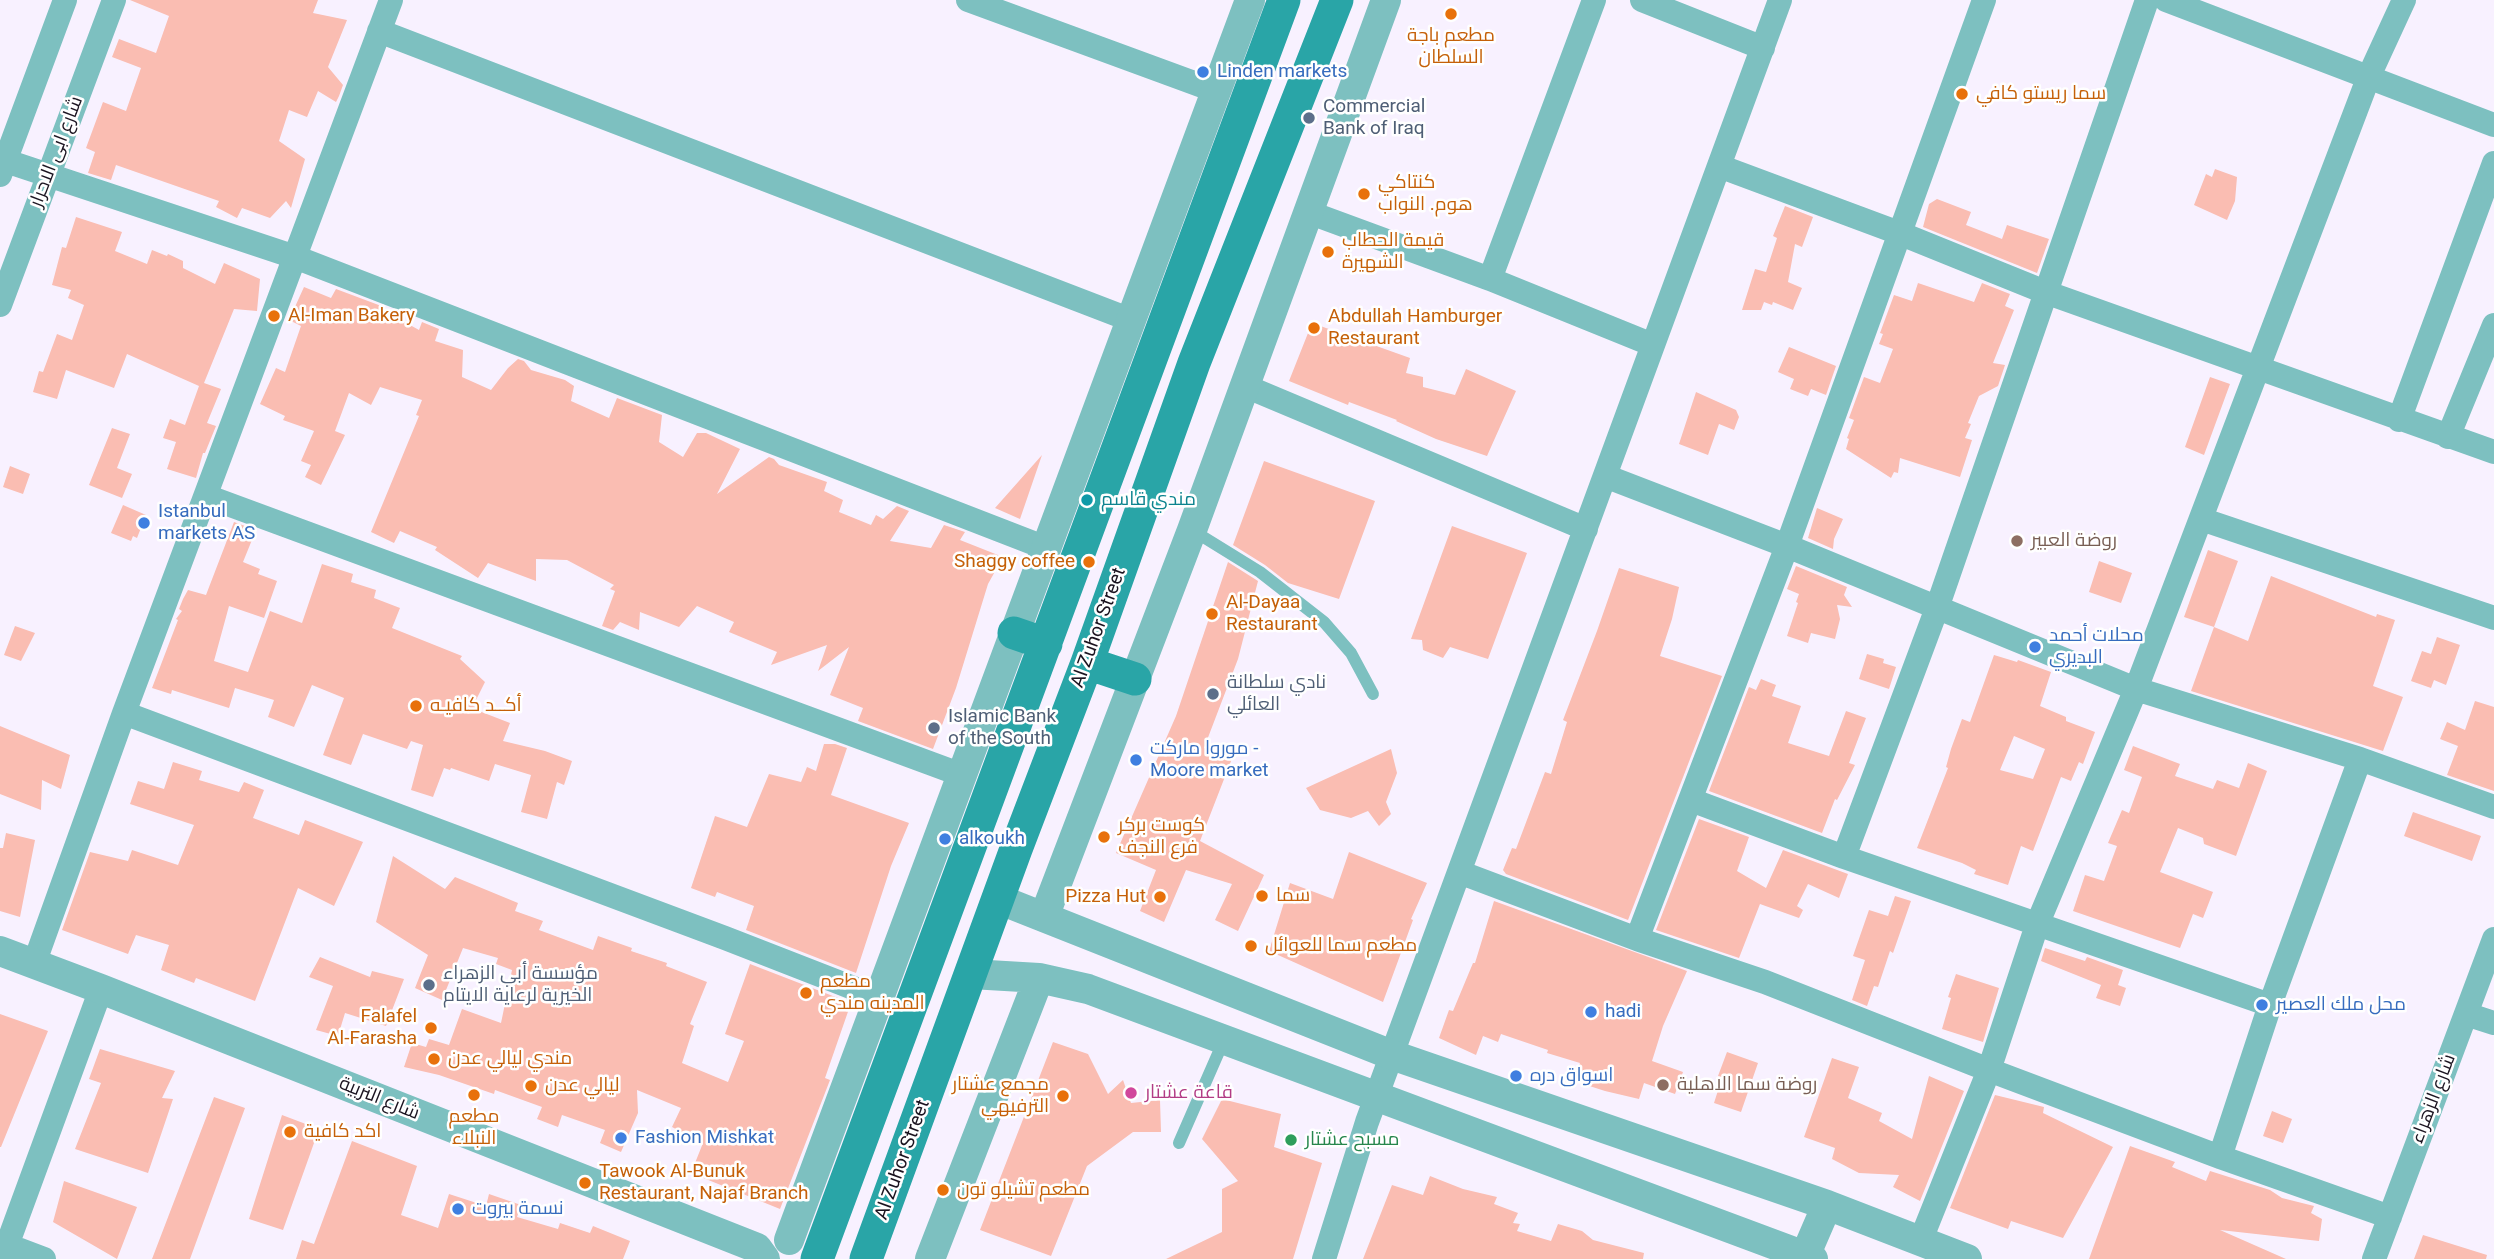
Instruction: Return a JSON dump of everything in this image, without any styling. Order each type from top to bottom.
[{"type":"main road","points":[[817,1259],[1284,0]]},
{"type":"main road","name":"Al Zuhor Street","points":[[866,1259],[1208,328],[1337,0]]},
{"type":"main road","points":[[1199,231],[1209,244],[1216,247],[1241,244]]},
{"type":"main road","points":[[1167,315],[1175,312],[1190,313],[1208,328]]},
{"type":"main road","points":[[1014,633],[1046,644]]},
{"type":"main road","points":[[1087,663],[1135,679]]},
{"type":"street","points":[[65,0],[2,165],[48,175],[295,257],[1046,548]]},
{"type":"street","name":"شارع ابی الاحرار","points":[[0,305],[114,0]]},
{"type":"street","points":[[34,964],[124,713],[391,0]]},
{"type":"street","points":[[968,0],[1216,91]]},
{"type":"street","points":[[789,1240],[1250,0]]},
{"type":"street","points":[[1044,917],[1192,530],[1386,0]]},
{"type":"street","points":[[1490,279],[1594,0]]},
{"type":"street","points":[[1642,0],[1763,48]]},
{"type":"street","points":[[1324,1259],[1376,1098],[1780,0]]},
{"type":"street","points":[[1637,939],[1787,546],[1984,0]]},
{"type":"street","points":[[1844,857],[1937,608],[2147,0]]},
{"type":"street","points":[[2166,0],[2494,125]]},
{"type":"street","points":[[1920,1242],[1989,1070],[2037,925],[2136,689],[2369,76],[2404,0]]},
{"type":"street","points":[[379,31],[1131,320]]},
{"type":"street","points":[[2399,420],[2494,163]]},
{"type":"street","points":[[1718,166],[1899,233],[2045,292],[2494,453]]},
{"type":"street","points":[[1308,212],[1490,279],[1653,345]]},
{"type":"street","points":[[2448,437],[2494,326]]},
{"type":"street","points":[[1245,386],[1586,529]]},
{"type":"street","points":[[1605,476],[1787,546],[2136,689],[2360,759],[2494,807]]},
{"type":"street","points":[[206,496],[962,775]]},
{"type":"street","points":[[2202,519],[2494,618]]},
{"type":"street","points":[[124,713],[879,998]]},
{"type":"street","points":[[2220,1157],[2270,1005],[2360,759]]},
{"type":"street","points":[[1691,800],[1844,857],[2270,1005]]},
{"type":"street","points":[[1460,872],[1637,939],[1765,982],[2220,1157],[2390,1217]]},
{"type":"street","points":[[998,899],[1392,1055],[1826,1205],[1967,1259]]},
{"type":"street","name":"شارع الزهراء","points":[[2374,1259],[2494,939]]},
{"type":"street","name":"شارع التربية","points":[[0,951],[102,989],[761,1254],[814,1227],[837,1205]]},
{"type":"street","points":[[971,974],[1039,978],[1088,989],[1809,1257],[1826,1205]]},
{"type":"street","points":[[930,1259],[1039,978]]},
{"type":"street","points":[[44,1259],[4,1252],[102,989]]},
{"type":"street","points":[[2466,1014],[2494,1023]]},
{"type":"street","points":[[1426,1116],[1440,1072]]},
{"type":"lane","points":[[1192,530],[1260,572],[1324,622],[1352,653],[1373,694]]},
{"type":"lane","points":[[1179,1143],[1224,1040]]},
{"type":"building","points":[[130,0],[318,0],[313,13],[347,20],[328,67],[343,85],[336,102],[318,91],[307,117],[289,110],[279,141],[305,159],[291,208],[286,201],[270,218],[242,208],[237,218],[216,207],[219,201],[116,165],[111,180],[88,173],[95,152],[86,148],[103,102],[126,111],[141,68],[112,57],[119,39],[156,53],[169,16]]},
{"type":"building","points":[[2215,169],[2237,177],[2235,201],[2227,220],[2194,205],[2206,174],[2212,177]]},
{"type":"building","points":[[1937,199],[1971,212],[1966,225],[2002,239],[2007,225],[2049,239],[2037,273],[1923,227],[1929,204]]},
{"type":"building","points":[[1785,206],[1813,217],[1802,247],[1795,244],[1788,282],[1802,288],[1793,310],[1773,302],[1772,305],[1764,302],[1761,310],[1742,310],[1755,269],[1766,272],[1777,238],[1773,236]]},
{"type":"building","points":[[76,217],[122,232],[115,251],[147,264],[152,250],[183,261],[183,268],[215,284],[224,263],[260,279],[257,311],[234,309],[204,383],[221,389],[207,423],[216,426],[203,453],[196,478],[167,469],[176,442],[163,438],[170,419],[185,425],[199,386],[127,354],[114,388],[66,370],[57,399],[33,392],[39,371],[43,372],[57,334],[72,340],[84,305],[68,298],[71,290],[52,285],[62,247],[66,248]]},
{"type":"building","points":[[1918,283],[1974,302],[1982,283],[2010,294],[2005,306],[2014,310],[1993,363],[2005,365],[1998,386],[1979,396],[1968,423],[1971,424],[1965,438],[1972,440],[1960,477],[1900,458],[1898,473],[1894,472],[1891,478],[1846,449],[1854,420],[1849,418],[1864,377],[1880,383],[1893,349],[1879,344],[1883,334],[1880,333],[1894,295],[1912,301]]},
{"type":"building","points":[[304,287],[331,298],[336,289],[384,307],[383,310],[419,330],[422,322],[439,329],[435,341],[463,350],[462,377],[491,390],[518,359],[524,361],[531,370],[565,380],[574,386],[571,401],[609,418],[617,398],[662,415],[659,442],[683,457],[697,433],[706,433],[740,449],[717,494],[769,457],[779,465],[827,482],[824,491],[843,500],[839,512],[871,525],[876,515],[883,519],[897,506],[909,511],[890,541],[931,548],[944,525],[965,532],[960,540],[1003,557],[988,584],[956,688],[933,749],[858,721],[863,708],[830,695],[849,647],[818,671],[827,645],[771,665],[777,652],[729,632],[734,622],[697,606],[679,627],[640,612],[639,630],[620,622],[613,630],[602,626],[615,591],[610,589],[614,585],[567,560],[536,559],[536,581],[488,563],[478,578],[435,550],[437,547],[400,531],[394,543],[371,532],[419,416],[416,415],[422,400],[380,387],[371,405],[349,393],[335,431],[345,435],[321,485],[305,477],[311,465],[301,461],[314,431],[283,420],[285,416],[260,404],[276,368],[285,372],[301,326],[289,320]]},
{"type":"building","points":[[1312,323],[1410,358],[1406,373],[1423,377],[1423,387],[1455,395],[1466,369],[1516,391],[1487,456],[1436,439],[1397,420],[1349,402],[1348,405],[1289,381]]},
{"type":"building","points":[[1789,347],[1836,366],[1826,395],[1811,389],[1808,396],[1790,389],[1794,379],[1778,372]]},
{"type":"building","points":[[2210,377],[2230,384],[2204,455],[2185,447]]},
{"type":"building","points":[[1696,392],[1736,410],[1739,417],[1734,430],[1719,424],[1708,455],[1679,444]]},
{"type":"building","points":[[112,428],[130,434],[117,468],[132,474],[122,498],[89,485]]},
{"type":"building","points":[[1042,455],[1020,519],[995,508]]},
{"type":"building","points":[[1264,461],[1375,501],[1339,599],[1288,583],[1233,545]]},
{"type":"building","points":[[10,466],[30,474],[23,494],[3,487]]},
{"type":"building","points":[[123,505],[146,515],[137,538],[133,536],[131,541],[111,533]]},
{"type":"building","points":[[1817,508],[1843,519],[1834,539],[1833,549],[1808,538]]},
{"type":"building","points":[[234,522],[256,530],[243,562],[260,569],[258,574],[277,581],[264,618],[229,606],[214,661],[248,672],[270,611],[302,623],[322,564],[353,574],[351,582],[376,590],[374,598],[400,608],[392,628],[462,656],[460,659],[485,682],[473,706],[510,723],[503,741],[572,761],[564,785],[557,782],[547,819],[521,812],[531,775],[495,764],[489,781],[444,768],[433,797],[411,790],[423,745],[411,741],[407,749],[363,734],[351,765],[323,755],[344,698],[312,685],[294,727],[268,717],[274,700],[235,688],[229,708],[172,690],[171,694],[152,688],[178,620],[176,619],[182,611],[179,609],[183,599],[188,590],[206,595]]},
{"type":"building","points":[[1452,526],[1527,553],[1488,659],[1450,647],[1443,658],[1423,650],[1422,640],[1411,639]]},
{"type":"building","points":[[2208,550],[2238,561],[2214,627],[2184,617]]},
{"type":"building","points":[[2099,561],[2132,573],[2121,603],[2089,592]]},
{"type":"building","points":[[1228,562],[1258,581],[1238,659],[1204,748],[1233,756],[1200,841],[1264,875],[1238,931],[1215,920],[1232,884],[1186,870],[1164,922],[1140,911],[1156,870],[1116,853],[1176,716]]},
{"type":"building","points":[[1796,566],[1847,587],[1844,595],[1852,607],[1837,605],[1840,619],[1835,639],[1811,633],[1808,643],[1787,636],[1798,603],[1799,594],[1787,589]]},
{"type":"building","points":[[1619,568],[1679,587],[1660,656],[1722,676],[1628,920],[1506,874],[1503,870],[1512,848],[1516,849],[1545,772],[1551,774],[1567,722],[1563,720]]},
{"type":"building","points":[[2271,576],[2376,617],[2377,614],[2395,620],[2373,686],[2403,697],[2383,751],[2191,691],[2214,627],[2248,641]]},
{"type":"building","points":[[15,626],[35,633],[21,661],[4,655]]},
{"type":"building","points":[[2437,637],[2460,645],[2446,685],[2434,680],[2431,688],[2411,681],[2422,651],[2431,654]]},
{"type":"building","points":[[1867,654],[1884,659],[1883,663],[1896,667],[1889,689],[1859,679]]},
{"type":"building","points":[[1994,655],[2051,672],[2040,706],[2066,717],[2066,721],[2095,732],[2083,764],[2079,762],[2071,781],[2061,777],[2033,851],[2021,846],[2008,885],[1974,874],[1976,870],[1962,863],[1917,848],[1948,768],[1946,767],[1951,749],[1962,719],[1970,722]],"holes":[[[2014,736],[2045,749],[2033,779],[2000,770]]]},
{"type":"building","points":[[1761,679],[1776,685],[1772,696],[1801,706],[1788,743],[1829,756],[1846,711],[1866,718],[1849,763],[1855,765],[1837,800],[1835,799],[1822,833],[1709,791],[1749,687],[1756,690]]},
{"type":"building","points":[[2475,701],[2494,707],[2494,791],[2447,775],[2458,746],[2440,739],[2447,722],[2465,730]]},
{"type":"building","points":[[0,726],[70,755],[61,789],[42,780],[41,810],[0,794]]},
{"type":"building","points":[[824,744],[847,748],[831,795],[909,823],[891,866],[856,973],[746,930],[754,906],[717,892],[715,897],[691,888],[715,816],[747,827],[769,774],[801,782],[807,767],[816,771]]},
{"type":"building","points":[[2133,746],[2180,764],[2175,776],[2213,789],[2217,780],[2239,788],[2248,763],[2267,771],[2236,856],[2204,844],[2203,838],[2178,828],[2160,872],[2213,892],[2203,918],[2193,914],[2180,948],[2073,911],[2085,875],[2104,881],[2117,846],[2108,843],[2122,810],[2129,813],[2142,777],[2124,770]]},
{"type":"building","points":[[1391,749],[1397,773],[1386,802],[1391,814],[1379,826],[1368,811],[1351,818],[1320,810],[1306,788]]},
{"type":"building","points":[[173,762],[202,771],[199,780],[239,792],[244,782],[264,790],[253,818],[299,835],[305,820],[363,842],[334,906],[298,888],[255,1001],[196,978],[194,983],[161,970],[169,945],[136,935],[128,954],[62,930],[90,852],[128,861],[132,850],[178,865],[194,825],[130,804],[138,781],[164,789]]},
{"type":"building","points":[[2413,812],[2481,836],[2472,861],[2404,836]]},
{"type":"building","points":[[1699,819],[1749,837],[1737,871],[1766,888],[1783,850],[1848,874],[1839,898],[1808,884],[1797,906],[1803,910],[1799,918],[1760,904],[1739,958],[1656,930]]},
{"type":"building","points":[[6,833],[35,840],[20,917],[0,911],[0,848],[3,848]]},
{"type":"building","points":[[1349,852],[1427,883],[1411,919],[1413,920],[1383,1002],[1269,951],[1290,883],[1333,899]]},
{"type":"building","points":[[393,856],[445,889],[455,877],[518,903],[515,911],[543,921],[539,930],[593,950],[598,936],[632,948],[631,951],[667,963],[666,966],[707,982],[690,1024],[694,1026],[682,1063],[728,1082],[744,1041],[725,1034],[750,964],[851,1003],[825,1078],[830,1080],[780,1209],[691,1173],[703,1143],[672,1127],[681,1108],[637,1090],[638,1113],[621,1152],[600,1143],[605,1130],[562,1115],[558,1127],[537,1119],[542,1107],[495,1090],[494,1094],[439,1075],[404,1067],[412,1043],[426,1047],[429,1039],[449,1045],[462,1009],[501,1023],[512,970],[496,964],[498,958],[463,948],[442,1000],[415,988],[428,955],[376,922]]},
{"type":"building","points":[[1895,896],[1911,901],[1893,953],[1890,951],[1878,987],[1874,986],[1867,1006],[1852,1000],[1865,960],[1853,956],[1869,910],[1888,916]]},
{"type":"building","points":[[1494,901],[1687,971],[1663,1026],[1652,1061],[1683,1072],[1675,1094],[1644,1083],[1639,1099],[1574,1081],[1580,1063],[1501,1034],[1498,1042],[1483,1036],[1476,1055],[1439,1038],[1449,1010],[1453,1011],[1475,963]]},
{"type":"building","points":[[2045,948],[2085,961],[2087,957],[2123,970],[2118,985],[2126,988],[2120,1006],[2096,998],[2101,985],[2041,961]]},
{"type":"building","points":[[320,957],[370,977],[372,971],[404,979],[386,1026],[345,1013],[338,1036],[316,1030],[333,986],[309,977]]},
{"type":"building","points":[[1956,974],[1999,988],[1983,1042],[1942,1029]]},
{"type":"building","points":[[0,1014],[48,1031],[1,1147],[0,1147]]},
{"type":"building","points":[[1053,1042],[1088,1054],[1108,1094],[1123,1080],[1131,1103],[1160,1100],[1161,1132],[1133,1132],[1087,1166],[1051,1256],[980,1230]]},
{"type":"building","points":[[100,1049],[175,1071],[162,1098],[173,1099],[148,1173],[75,1149],[101,1083],[89,1079]]},
{"type":"building","points":[[1727,1052],[1758,1063],[1741,1112],[1714,1103],[1722,1078],[1718,1076]]},
{"type":"building","points":[[1832,1058],[1859,1067],[1848,1098],[1882,1113],[1879,1121],[1912,1139],[1929,1076],[1964,1091],[1920,1201],[1893,1187],[1899,1175],[1859,1173],[1832,1159],[1835,1148],[1804,1137]]},
{"type":"building","points":[[1995,1095],[2044,1107],[2043,1113],[2113,1147],[2063,1238],[2011,1221],[2008,1229],[1950,1208]]},
{"type":"building","points":[[214,1097],[245,1108],[190,1259],[152,1259]]},
{"type":"building","points":[[1222,1099],[1281,1114],[1274,1147],[1322,1163],[1293,1259],[1166,1259],[1222,1232],[1222,1189],[1238,1181],[1202,1139]]},
{"type":"building","points":[[2272,1111],[2292,1119],[2283,1143],[2263,1136]]},
{"type":"building","points":[[282,1115],[319,1129],[283,1230],[249,1219]]},
{"type":"building","points":[[352,1141],[417,1166],[401,1215],[438,1228],[449,1194],[486,1206],[489,1194],[521,1205],[517,1217],[558,1229],[560,1223],[590,1233],[593,1226],[630,1241],[623,1259],[296,1259],[302,1240],[314,1244]]},
{"type":"building","points":[[2130,1146],[2175,1162],[2172,1167],[2206,1181],[2210,1171],[2270,1190],[2282,1198],[2314,1206],[2311,1213],[2322,1219],[2319,1241],[2220,1230],[2286,1259],[2089,1259]]},
{"type":"building","points":[[1430,1176],[1463,1189],[1497,1197],[1494,1204],[1518,1213],[1513,1223],[1520,1224],[1517,1231],[1551,1241],[1558,1224],[1582,1231],[1593,1240],[1644,1253],[1643,1259],[1363,1259],[1392,1185],[1423,1195]]},
{"type":"building","points":[[64,1181],[137,1207],[117,1259],[53,1222]]},
{"type":"building","points":[[2423,1235],[2487,1255],[2486,1259],[2414,1259]]},
{"type":"place","name":"مطعم باجة السلطان","points":[[1451,14]]},
{"type":"place","name":"Linden markets","points":[[1203,72]]},
{"type":"place","name":"سما ريستو كافي","points":[[1962,94]]},
{"type":"place","name":"Commercial Bank of Iraq","points":[[1309,118]]},
{"type":"place","name":"كنتاكي هوم. النواب","points":[[1364,194]]},
{"type":"place","name":"قيمة الحطاب الشهيرة","points":[[1328,252]]},
{"type":"place","name":"Al-Iman Bakery","points":[[274,316]]},
{"type":"place","name":"Abdullah Hamburger Restaurant","points":[[1314,328]]},
{"type":"place","name":"مندي قاسم","points":[[1087,500]]},
{"type":"place","name":"Istanbul markets AS","points":[[144,523]]},
{"type":"place","name":"روضة العبير","points":[[2017,541]]},
{"type":"place","name":"Shaggy coffee","points":[[1089,562]]},
{"type":"place","name":"Al-Dayaa Restaurant","points":[[1212,614]]},
{"type":"place","name":"محلات أحمد البديري","points":[[2035,647]]},
{"type":"place","name":"نادي سلطانة العائلي","points":[[1213,694]]},
{"type":"place","name":"أكــد كافيـه","points":[[416,706]]},
{"type":"place","name":"Islamic Bank of the South","points":[[934,728]]},
{"type":"place","name":"موروا ماركت - Moore market","points":[[1136,760]]},
{"type":"place","name":"كوست بركر فرع النجف","points":[[1104,837]]},
{"type":"place","name":"alkoukh","points":[[945,839]]},
{"type":"place","name":"سما","points":[[1262,896]]},
{"type":"place","name":"Pizza Hut","points":[[1160,897]]},
{"type":"place","name":"مطعم سما للعوائل","points":[[1251,946]]},
{"type":"place","name":"مؤسسة أبي الزهراء الخيرية لرعاية الايتام","points":[[429,985]]},
{"type":"place","name":"مطعم المدينه مندي","points":[[806,993]]},
{"type":"place","name":"محل ملك العصير","points":[[2262,1005]]},
{"type":"place","name":"hadi","points":[[1591,1012]]},
{"type":"place","name":"Falafel Al-Farasha","points":[[431,1028]]},
{"type":"place","name":"مندي ليالي عدن","points":[[434,1059]]},
{"type":"place","name":"اسواق دره","points":[[1516,1076]]},
{"type":"place","name":"روضة سما الاهلية","points":[[1663,1085]]},
{"type":"place","name":"ليالي عدن","points":[[531,1086]]},
{"type":"place","name":"قاعة عشتار","points":[[1131,1093]]},
{"type":"place","name":"مطعم النبلاء","points":[[474,1095]]},
{"type":"place","name":"مجمع عشتار الترفيهي","points":[[1063,1096]]},
{"type":"place","name":"اكد كافية","points":[[290,1132]]},
{"type":"place","name":"Fashion Mishkat","points":[[621,1138]]},
{"type":"place","name":"مسبح عشتار","points":[[1291,1140]]},
{"type":"place","name":"Tawook Al-Bunuk Restaurant, Najaf Branch","points":[[585,1183]]},
{"type":"place","name":"مطعم تشيلو تون","points":[[943,1190]]},
{"type":"place","name":"نسمة بيروت","points":[[458,1209]]}]
